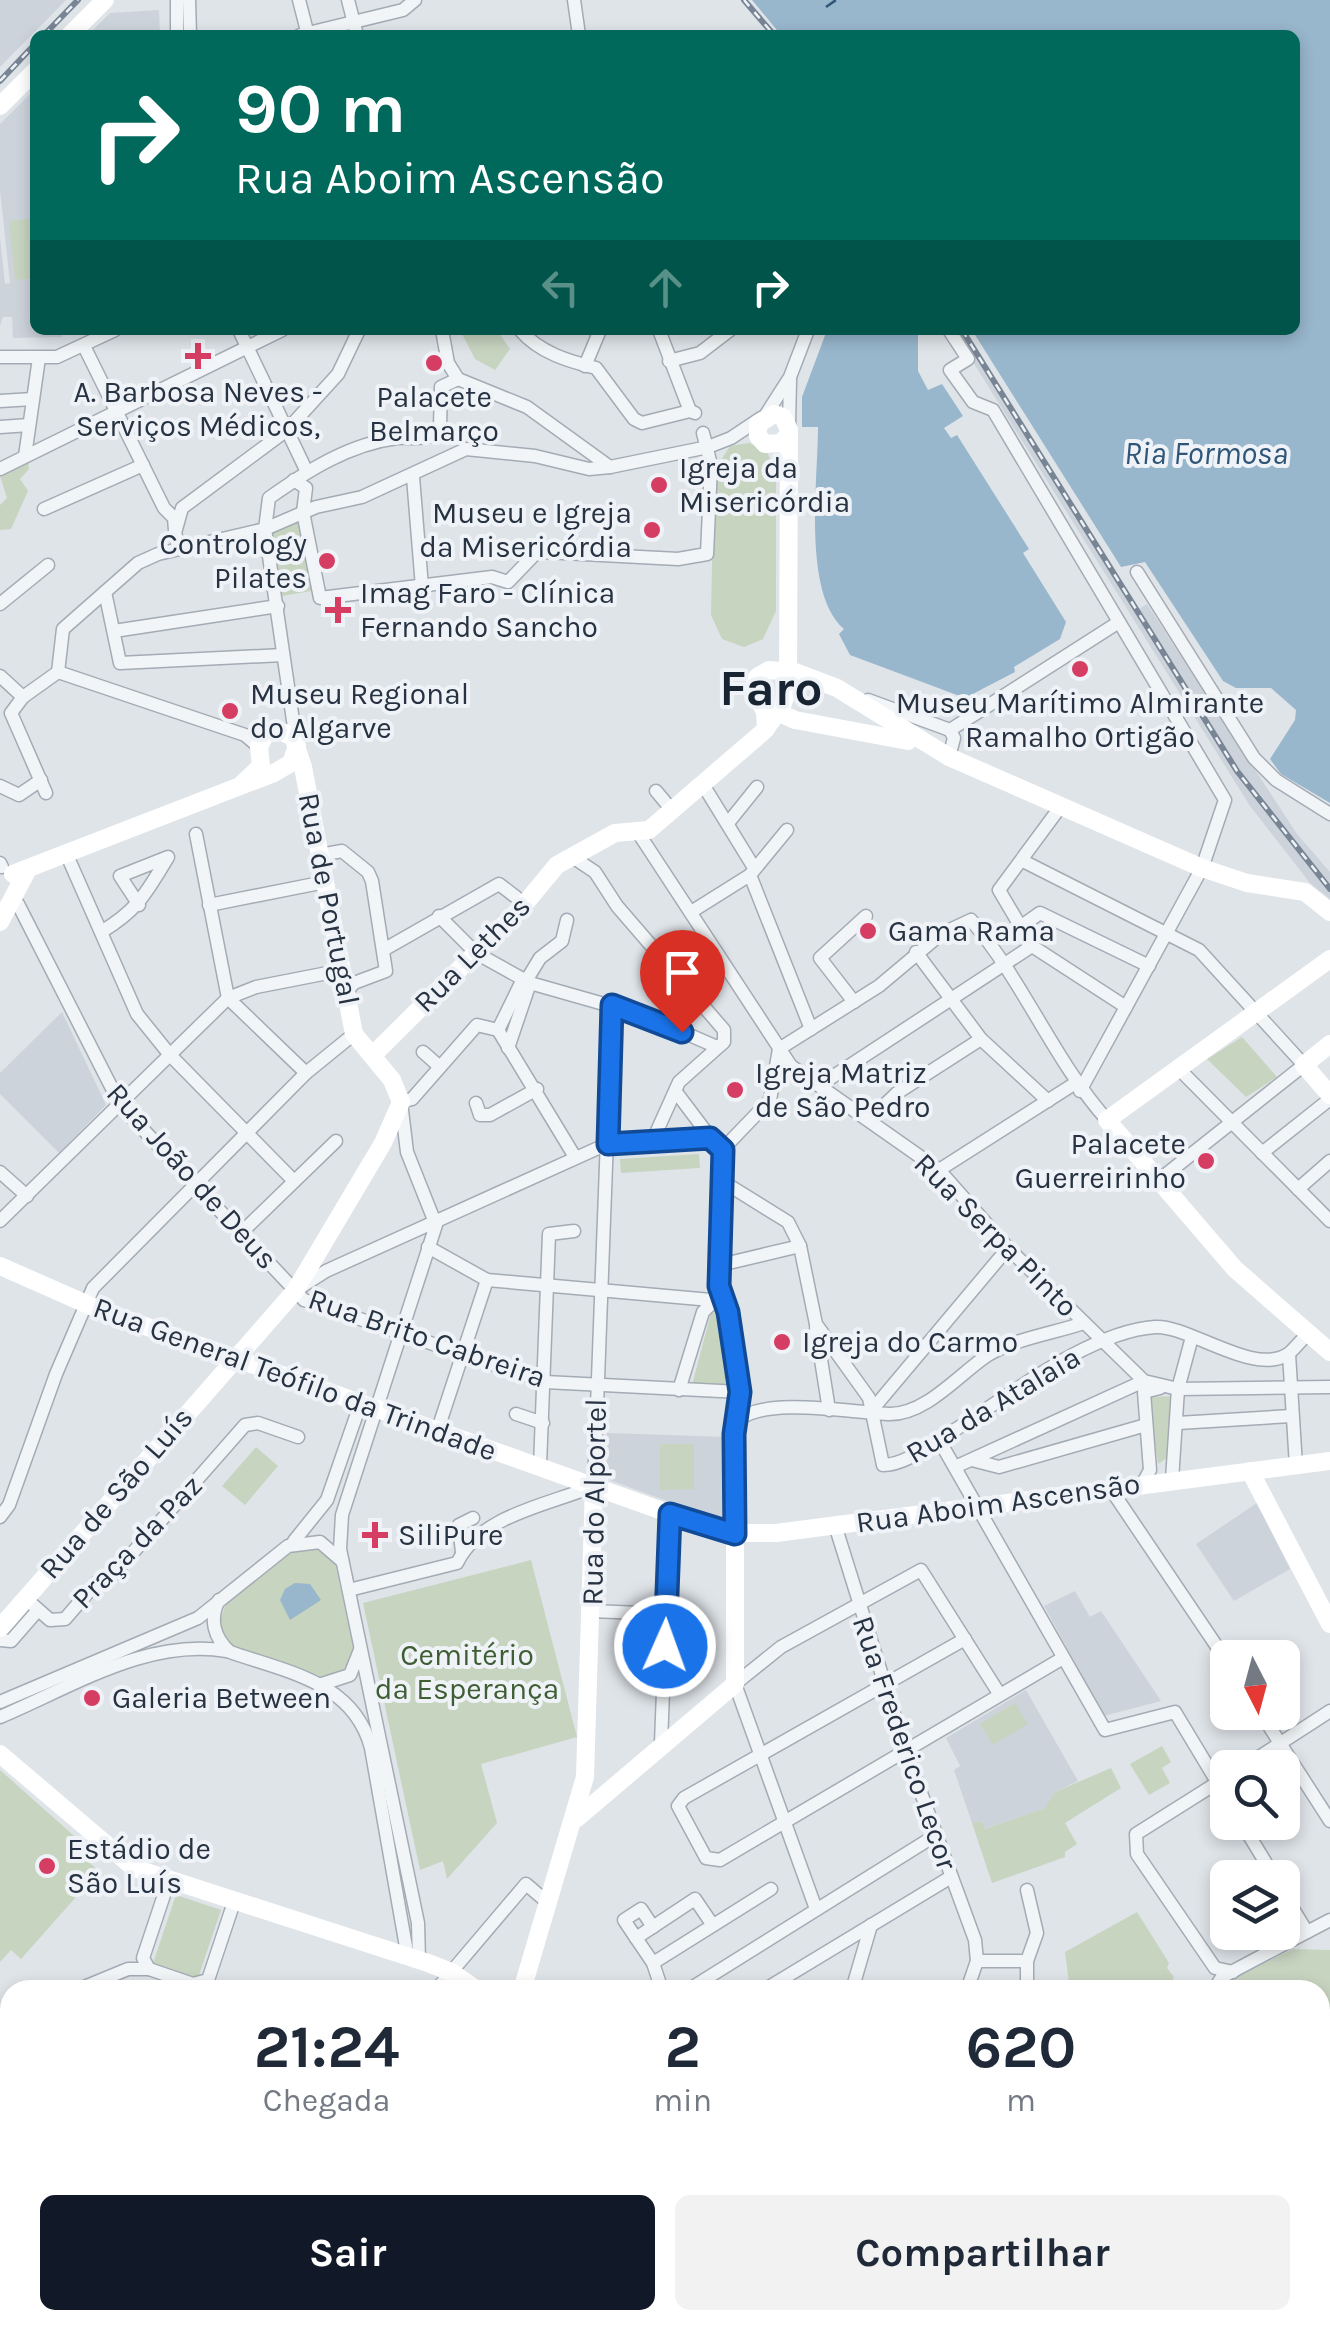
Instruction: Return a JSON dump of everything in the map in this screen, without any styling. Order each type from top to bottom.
[{"type":"street","points":[[75,30],[104,0]]},
{"type":"street","points":[[177,0],[177,30]]},
{"type":"street","points":[[189,0],[190,30]]},
{"type":"street","points":[[299,0],[304,30]]},
{"type":"street","points":[[348,0],[356,28],[403,10],[414,0]]},
{"type":"street","points":[[574,0],[578,30]]},
{"type":"street","points":[[0,106],[30,76]]},
{"type":"street","points":[[0,357],[57,357],[105,335]]},
{"type":"street","points":[[242,335],[287,430],[310,510],[316,592],[330,600],[492,577],[508,582],[535,554],[545,552],[678,559],[707,554],[711,466],[706,440]]},
{"type":"street","points":[[0,468],[272,335]]},
{"type":"street","points":[[175,533],[182,508],[190,500],[226,479],[287,430],[338,374],[357,335]]},
{"type":"street","points":[[443,335],[448,363],[458,379],[527,407],[600,465]]},
{"type":"street","points":[[525,335],[574,365],[603,374],[634,419],[642,423],[692,412],[661,335]]},
{"type":"street","points":[[585,366],[598,335]]},
{"type":"street","points":[[669,362],[700,353],[723,335]]},
{"type":"street","points":[[787,494],[757,430],[790,377],[806,335]]},
{"type":"street","points":[[939,1170],[1077,1087],[1202,868],[1226,800],[992,410],[973,402],[950,370],[968,359],[952,335]]},
{"type":"street","points":[[84,346],[174,518],[178,543],[188,548]]},
{"type":"street","points":[[25,456],[39,358]]},
{"type":"street","points":[[779,712],[788,688],[782,665],[790,377]]},
{"type":"street","points":[[9,888],[66,854],[188,810],[295,758],[299,751],[283,655],[270,498],[300,476],[356,449],[396,438],[435,435],[440,427],[441,387],[458,379]]},
{"type":"street","points":[[0,402],[33,399]]},
{"type":"street","points":[[731,438],[763,417],[779,415],[788,432]]},
{"type":"street","points":[[0,427],[29,424]]},
{"type":"street","points":[[58,672],[58,640],[63,629],[138,564],[362,497],[474,449],[600,465],[706,440],[731,438],[781,444],[788,432]]},
{"type":"street","points":[[44,510],[143,464]]},
{"type":"street","points":[[414,476],[422,587]]},
{"type":"street","points":[[0,604],[48,565]]},
{"type":"street","points":[[1137,572],[1254,758],[1276,780],[1330,814]]},
{"type":"street","points":[[105,592],[120,663],[283,655]]},
{"type":"street","points":[[114,631],[278,606]]},
{"type":"street","points":[[950,730],[1119,622]]},
{"type":"street","points":[[766,728],[768,720],[752,690],[754,681],[765,671],[782,665],[950,730],[954,738],[941,753]]},
{"type":"street","points":[[0,786],[19,795],[43,786],[12,713],[23,697],[58,672]]},
{"type":"street","points":[[58,672],[244,736],[281,768]]},
{"type":"street","points":[[0,676],[23,697]]},
{"type":"street","points":[[836,688],[941,753]]},
{"type":"street","points":[[760,704],[795,720],[888,734],[941,753],[1202,868],[1247,883],[1305,892],[1330,912]]},
{"type":"street","name":"Rua Lethes","points":[[374,1055],[525,904],[557,865],[616,834],[639,834],[672,810],[766,728],[779,712]]},
{"type":"street","points":[[242,784],[252,777],[265,735],[278,730],[299,751]]},
{"type":"street","name":"Rua de Portugal","points":[[299,751],[354,1034]]},
{"type":"street","points":[[702,783],[752,871],[811,1029]]},
{"type":"street","points":[[728,823],[757,787]]},
{"type":"street","points":[[656,790],[672,810]]},
{"type":"street","points":[[1061,806],[999,890],[1032,946],[1126,1007]]},
{"type":"street","points":[[691,912],[752,871],[786,830]]},
{"type":"street","points":[[196,834],[228,998],[306,1073]]},
{"type":"street","name":"Rua Serpa Pinto","points":[[639,834],[792,1066],[871,1118],[939,1170],[1008,1248],[1102,1340],[1138,1383]]},
{"type":"street","points":[[320,855],[342,851],[368,872],[385,950],[386,972],[354,983],[347,991]]},
{"type":"street","points":[[66,854],[136,1014],[170,1055],[294,1182]]},
{"type":"street","points":[[574,858],[595,872],[721,1042]]},
{"type":"street","points":[[1023,861],[1199,950],[1304,1065],[1330,1097],[1262,1153]]},
{"type":"street","points":[[209,905],[326,882]]},
{"type":"street","points":[[385,950],[500,884],[525,904]]},
{"type":"street","name":"Rua João de Deus","points":[[9,888],[121,1106],[295,1291]]},
{"type":"street","points":[[101,932],[139,906]]},
{"type":"street","points":[[1020,927],[1040,912],[1148,966]]},
{"type":"street","points":[[439,916],[476,953],[526,981],[721,1042]]},
{"type":"street","points":[[854,1002],[820,958],[866,916]]},
{"type":"street","points":[[498,1030],[540,958],[562,941],[567,920]]},
{"type":"street","points":[[816,1909],[735,1684],[734,1525],[740,1392],[726,1304],[719,1286],[723,1150],[770,1100],[779,1049],[854,1002],[916,952],[971,920],[1006,963],[1077,1087],[1236,1269],[1330,1352]]},
{"type":"street","points":[[820,1084],[1032,946]]},
{"type":"street","points":[[916,952],[981,1040],[1048,1101]]},
{"type":"street","points":[[1107,1120],[1329,962]]},
{"type":"street","points":[[0,1221],[228,998],[256,988],[342,970]]},
{"type":"street","points":[[508,1048],[526,981]]},
{"type":"street","name":"Rua do Alportel","points":[[525,1980],[584,1784],[612,1005]]},
{"type":"street","points":[[401,1102],[412,1099],[477,1026],[498,1030]]},
{"type":"street","points":[[498,1030],[575,1156]]},
{"type":"street","points":[[0,1517],[9,1505],[89,1296],[306,1073],[354,1034],[398,1089],[404,1140],[436,1225],[398,1333],[328,1500],[288,1546],[219,1600],[164,1635],[0,1702]]},
{"type":"street","points":[[871,1118],[898,1093],[981,1040]]},
{"type":"street","points":[[652,1142],[679,1082],[721,1042]]},
{"type":"street","points":[[1159,1180],[1330,1044]]},
{"type":"street","points":[[423,1052],[440,1066]]},
{"type":"street","points":[[1179,1069],[1330,1222]]},
{"type":"street","points":[[476,1103],[480,1115],[490,1115],[537,1089]]},
{"type":"street","points":[[676,1092],[723,1150]]},
{"type":"street","name":"Rua de São Luís","points":[[0,1628],[32,1604],[233,1358],[321,1264],[401,1102]]},
{"type":"street","points":[[383,1143],[390,1137],[404,1140]]},
{"type":"street","points":[[321,1264],[436,1225],[575,1156],[608,1144],[710,1138]]},
{"type":"street","points":[[241,1233],[336,1141]]},
{"type":"street","points":[[1298,1189],[1330,1162]]},
{"type":"street","points":[[0,1172],[26,1196]]},
{"type":"street","points":[[722,1181],[788,1222],[800,1246],[829,1410]]},
{"type":"street","points":[[553,1502],[562,1484],[547,1469],[543,1423],[549,1234],[574,1232]]},
{"type":"street","points":[[428,1246],[487,1280],[726,1304]]},
{"type":"street","points":[[720,1265],[800,1246]]},
{"type":"street","points":[[872,1410],[1008,1248]]},
{"type":"street","name":"Rua General Teófilo da Trindade","points":[[0,1266],[89,1296],[233,1358],[670,1514]]},
{"type":"street","points":[[438,1429],[487,1280]]},
{"type":"street","name":"Rua Brito Cabreira","points":[[295,1291],[304,1300],[545,1382],[740,1392]]},
{"type":"street","points":[[679,1390],[710,1300]]},
{"type":"street","points":[[737,1421],[759,1410],[872,1410],[892,1414],[929,1399],[989,1354],[1084,1323]]},
{"type":"street","points":[[816,1324],[868,1398],[872,1410]]},
{"type":"street","name":"Rua da Atalaia","points":[[872,1410],[882,1465],[894,1465],[1102,1340],[1158,1326],[1234,1354],[1270,1358],[1289,1354]]},
{"type":"street","points":[[1296,1466],[1289,1354],[1309,1334]]},
{"type":"street","points":[[1171,1472],[1178,1389],[1192,1337]]},
{"type":"street","points":[[1138,1383],[1146,1425],[1146,1475]]},
{"type":"street","points":[[955,1467],[1138,1383],[1178,1389],[1290,1384],[1330,1387]]},
{"type":"street","points":[[1143,1399],[1144,1392],[1160,1388]]},
{"type":"street","points":[[740,1392],[759,1410]]},
{"type":"street","points":[[368,1404],[345,1500],[343,1563],[418,1923],[413,1959]]},
{"type":"street","points":[[516,1414],[543,1423]]},
{"type":"street","points":[[1178,1423],[1291,1416]]},
{"type":"street","name":"Praça da Paz","points":[[32,1604],[50,1620],[64,1618],[96,1583],[114,1574],[244,1426],[258,1423],[298,1437]]},
{"type":"street","points":[[972,1460],[1000,1467],[1146,1425]]},
{"type":"street","points":[[939,1440],[1104,1730],[1174,1712],[1210,1762]]},
{"type":"street","name":"Rua Aboim Ascensão","points":[[670,1514],[734,1525],[835,1525],[1110,1488],[1146,1475],[1250,1471],[1330,1461]]},
{"type":"street","points":[[1264,1497],[1261,1480],[1275,1468]]},
{"type":"street","points":[[1250,1471],[1323,1595],[1330,1624]]},
{"type":"street","points":[[472,1542],[494,1524],[594,1486]]},
{"type":"street","points":[[1110,1488],[1212,1640]]},
{"type":"street","points":[[553,1502],[580,1502],[593,1518]]},
{"type":"street","points":[[662,1743],[670,1514]]},
{"type":"street","points":[[349,1590],[457,1563],[481,1524],[472,1518]]},
{"type":"street","points":[[472,1542],[459,1532],[462,1521],[472,1518],[494,1524]]},
{"type":"street","name":"Rua Frederico Lecor","points":[[835,1525],[906,1752],[975,1940],[976,1961]]},
{"type":"street","points":[[288,1546],[320,1542],[330,1546],[343,1563]]},
{"type":"street","points":[[569,1833],[578,1816],[781,1646],[921,1570],[1000,1695]]},
{"type":"street","points":[[219,1600],[214,1625],[221,1644],[230,1652]]},
{"type":"street","points":[[0,1640],[11,1641],[32,1604]]},
{"type":"street","points":[[591,1611],[666,1614]]},
{"type":"street","points":[[965,1639],[684,1798],[678,1806],[706,1858],[712,1861],[786,1823],[1063,1658]]},
{"type":"street","points":[[322,1684],[350,1676],[361,1644]]},
{"type":"street","points":[[0,1716],[161,1649],[194,1645],[230,1652],[322,1684],[353,1708],[368,1733],[413,1959]]},
{"type":"street","points":[[1271,1750],[1330,1712]]},
{"type":"street","points":[[1272,1730],[1330,1822]]},
{"type":"street","points":[[0,1754],[117,1856],[162,1878],[413,1959],[463,1980]]},
{"type":"street","points":[[584,1784],[593,1793],[604,1794]]},
{"type":"street","points":[[1210,1787],[1136,1834],[1134,1843],[1137,1854],[1215,1968],[1214,1980]]},
{"type":"street","points":[[704,1980],[936,1835]]},
{"type":"street","points":[[781,1980],[952,1877]]},
{"type":"street","points":[[148,1969],[144,1958],[162,1878]]},
{"type":"street","points":[[444,1980],[526,1884],[547,1902]]},
{"type":"street","points":[[652,1962],[772,1888]]},
{"type":"street","points":[[1027,1980],[1027,1961],[1037,1933],[1028,1890]]},
{"type":"street","points":[[636,1938],[695,1900],[712,1924]]},
{"type":"street","points":[[206,1980],[234,1902]]},
{"type":"street","points":[[653,1927],[642,1909],[624,1920],[652,1962],[658,1980]]},
{"type":"street","points":[[1300,1919],[1308,1932]]},
{"type":"street","points":[[1225,1980],[1236,1970],[1330,1920]]},
{"type":"street","points":[[855,1980],[872,1925]]},
{"type":"street","points":[[970,1980],[976,1961],[1027,1961]]},
{"type":"street","points":[[1215,1968],[1236,1970]]},
{"type":"street","points":[[101,1980],[128,1969],[148,1969],[184,1980]]},
{"type":"shaded area","points":[[0,0],[66,0],[36,30],[30,30],[30,37],[0,67]]},
{"type":"shaded area","points":[[159,10],[160,30],[93,30],[110,13]]},
{"type":"shaded area","points":[[30,94],[30,335],[62,337],[13,338],[12,317],[3,317],[0,326],[0,237],[5,284],[10,283],[0,190],[0,124]]},
{"type":"shaded area","points":[[956,335],[969,335],[1139,609],[1147,604],[1297,834],[1330,872],[1330,899],[1310,883],[1250,806]]},
{"type":"shaded area","points":[[62,1012],[106,1105],[59,1153],[0,1094],[0,1073]]},
{"type":"shaded area","points":[[607,1433],[728,1437],[727,1523],[607,1479]]},
{"type":"shaded area","points":[[1257,1503],[1290,1569],[1234,1601],[1196,1544]]},
{"type":"shaded area","points":[[1075,1591],[1090,1617],[1101,1611],[1161,1701],[1104,1716],[1044,1606]]},
{"type":"shaded area","points":[[1026,1690],[1078,1781],[1055,1792],[1046,1808],[984,1829],[981,1821],[972,1823],[954,1770],[960,1766],[946,1738]]},
{"type":"green space","points":[[30,219],[30,278],[15,280],[9,221]]},
{"type":"green space","points":[[463,335],[500,335],[510,349],[495,370],[475,359]]},
{"type":"green space","points":[[749,443],[767,452],[776,472],[776,611],[763,639],[744,647],[722,639],[711,615],[714,471],[730,446]]},
{"type":"green space","points":[[28,462],[29,469],[20,479],[28,491],[11,529],[0,530],[0,505],[7,498],[0,476]]},
{"type":"green space","points":[[301,517],[311,591],[282,596],[271,530]]},
{"type":"green space","points":[[1242,1037],[1277,1077],[1246,1097],[1207,1059]]},
{"type":"green space","points":[[699,1154],[700,1168],[621,1173],[620,1159]]},
{"type":"green space","points":[[723,1311],[733,1385],[692,1385],[711,1313]]},
{"type":"green space","points":[[1173,1396],[1178,1423],[1167,1458],[1158,1464],[1149,1401],[1153,1397]]},
{"type":"green space","points":[[660,1444],[694,1444],[694,1489],[660,1490]]},
{"type":"green space","points":[[256,1447],[278,1466],[245,1505],[222,1486]]},
{"type":"green space","points":[[316,1547],[335,1563],[355,1656],[342,1674],[321,1678],[236,1649],[219,1623],[226,1604],[292,1551]]},
{"type":"green space","name":"Cemitério da Esperança","points":[[531,1560],[577,1737],[481,1764],[497,1823],[447,1879],[443,1861],[420,1870],[363,1603]]},
{"type":"green space","points":[[1015,1703],[1028,1724],[993,1745],[980,1724]]},
{"type":"green space","points":[[1162,1746],[1171,1762],[1162,1768],[1170,1783],[1149,1795],[1130,1764]]},
{"type":"green space","points":[[1111,1768],[1121,1788],[1065,1823],[1077,1844],[1065,1852],[1065,1857],[992,1883],[972,1823],[981,1821],[985,1829],[1045,1808],[1055,1792]]},
{"type":"green space","name":"Estádio de São Luís","points":[[0,1770],[91,1851],[84,1858],[99,1871],[21,1959],[11,1950],[0,1962]]},
{"type":"green space","points":[[176,1895],[221,1910],[198,1978],[153,1963]]},
{"type":"green space","points":[[1137,1912],[1174,1977],[1069,1980],[1065,1952]]},
{"type":"green space","points":[[1300,1949],[1330,1950],[1330,1980],[1229,1980]]},
{"type":"water","name":"Ria Formosa","points":[[752,0],[1330,0],[1330,803],[1281,774],[1270,759],[1295,720],[1296,710],[1271,688],[1236,688],[1223,681],[1145,562],[1121,567],[975,335],[1300,335],[1300,30],[777,30]]},
{"type":"water","points":[[825,335],[918,335],[918,371],[928,390],[942,384],[963,416],[944,428],[951,438],[957,435],[1029,549],[1023,553],[1066,622],[1060,639],[1014,667],[1015,672],[965,698],[850,655],[839,634],[844,629],[822,590],[817,564],[818,427],[802,427],[802,397]]},
{"type":"water","points":[[295,1583],[310,1584],[321,1600],[290,1620],[280,1600],[285,1589]]},
{"type":"ferry route","points":[[826,7],[836,0]]},
{"type":"railway","points":[[49,30],[78,0]]},
{"type":"railway","points":[[744,0],[770,30]]},
{"type":"railway","points":[[0,81],[30,49]]},
{"type":"railway","points":[[965,335],[1237,771],[1330,889]]},
{"type":"place","name":"A. Barbosa Neves - Serviços Médicos,","points":[[198,356]]},
{"type":"place","name":"Palacete Belmarço","points":[[434,363]]},
{"type":"place","name":"Igreja da Misericórdia","points":[[659,485]]},
{"type":"place","name":"Museu e Igreja da Misericórdia","points":[[652,530]]},
{"type":"place","name":"Contrology Pilates","points":[[327,561]]},
{"type":"place","name":"Imag Faro - Clínica Fernando Sancho","points":[[338,610]]},
{"type":"place","name":"Museu Marítimo Almirante Ramalho Ortigão","points":[[1080,669]]},
{"type":"place","name":"Museu Regional do Algarve","points":[[230,711]]},
{"type":"place","name":"Gama Rama","points":[[868,931]]},
{"type":"place","name":"Igreja Matriz de São Pedro","points":[[735,1090]]},
{"type":"place","name":"Palacete Guerreirinho","points":[[1206,1161]]},
{"type":"place","name":"Igreja do Carmo","points":[[782,1342]]},
{"type":"place","name":"SiliPure","points":[[375,1535]]},
{"type":"place","name":"Galeria Between","points":[[92,1698]]},
{"type":"place","name":"Estádio de São Luís","points":[[47,1866]]},
{"type":"district","name":"Faro","points":[[771,688]]},
{"type":"route","points":[[665,1646],[670,1514],[735,1534],[734,1434],[740,1392],[728,1312],[719,1286],[723,1150],[710,1138],[608,1144],[612,1005],[682,1032]]}]
